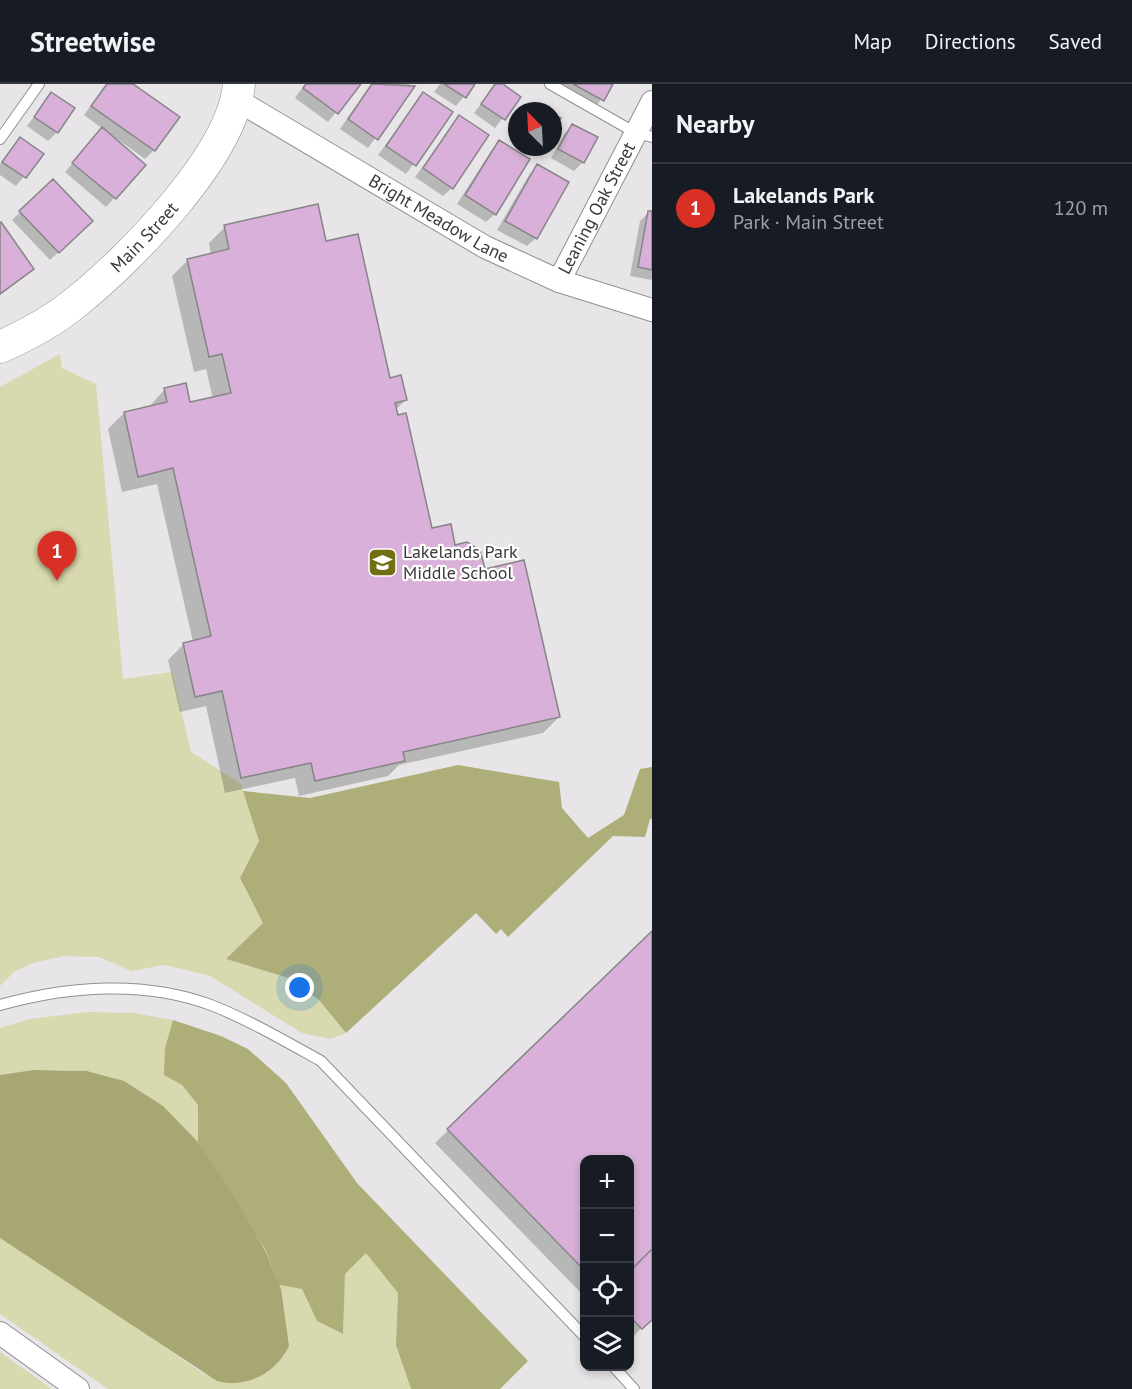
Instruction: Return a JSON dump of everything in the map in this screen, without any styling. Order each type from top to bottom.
[{"type":"street","name":"Bright Meadow Lane","points":[[238,92],[484,247],[559,281],[652,310]]},
{"type":"street","name":"Main Street","points":[[0,347],[74,304],[126,258],[178,200],[198,172],[228,125],[238,92]]},
{"type":"street","name":"Leaning Oak Street","points":[[559,281],[644,135],[652,102]]},
{"type":"street","points":[[0,1333],[78,1389]]},
{"type":"lane","points":[[0,139],[39,84]]},
{"type":"lane","points":[[550,84],[644,135]]},
{"type":"lane","points":[[0,1005],[62,991],[114,989],[155,992],[211,1005],[268,1031],[321,1061],[580,1331]]},
{"type":"lane","points":[[618,1371],[634,1389]]},
{"type":"shaded area","points":[[60,354],[62,368],[96,384],[123,679],[172,672],[191,752],[241,784],[259,841],[240,878],[263,923],[227,959],[289,978],[319,1000],[346,1033],[331,1039],[302,1033],[210,976],[165,965],[131,971],[99,957],[64,956],[33,963],[14,972],[0,986],[0,387]]},
{"type":"shaded area","points":[[458,765],[559,782],[562,808],[588,838],[624,815],[640,769],[652,767],[652,819],[650,819],[645,837],[613,836],[508,937],[501,929],[496,934],[476,913],[346,1033],[319,1000],[289,978],[226,959],[263,923],[240,878],[259,841],[243,791],[310,798]]},
{"type":"shaded area","points":[[88,1012],[134,1013],[173,1020],[165,1048],[182,1085],[198,1105],[198,1142],[175,1118],[153,1100],[132,1086],[110,1077],[62,1070],[0,1075],[0,1028],[30,1019]]},
{"type":"shaded area","points":[[173,1020],[221,1036],[248,1049],[286,1083],[357,1183],[528,1361],[500,1389],[411,1389],[396,1345],[398,1293],[366,1253],[345,1274],[343,1334],[317,1321],[302,1289],[279,1285],[265,1249],[198,1142],[198,1105],[182,1085],[164,1075],[165,1048]]},
{"type":"shaded area","points":[[34,1070],[87,1071],[124,1081],[163,1106],[198,1142],[231,1191],[265,1250],[281,1289],[289,1346],[283,1356],[268,1371],[259,1377],[239,1383],[217,1381],[0,1238],[0,1075]]},
{"type":"shaded area","points":[[0,1238],[105,1305],[204,1374],[289,1341],[285,1331],[279,1285],[302,1289],[317,1321],[343,1334],[345,1274],[366,1252],[398,1293],[396,1345],[411,1389],[108,1389],[0,1314]]},
{"type":"shaded area","points":[[0,1352],[52,1389],[0,1389]]},
{"type":"building","points":[[107,84],[133,84],[180,117],[155,151],[91,106]]},
{"type":"building","points":[[306,84],[361,84],[338,114],[303,88]]},
{"type":"building","points":[[372,84],[415,86],[378,140],[348,119]]},
{"type":"building","points":[[444,84],[475,84],[466,98]]},
{"type":"building","points":[[495,84],[503,84],[521,97],[518,102],[508,102],[508,116],[505,120],[481,104]]},
{"type":"building","points":[[573,84],[613,84],[604,101]]},
{"type":"building","points":[[51,92],[75,108],[58,133],[34,117]]},
{"type":"building","points":[[423,92],[453,112],[416,166],[386,146]]},
{"type":"building","points":[[459,115],[489,135],[453,189],[423,168]]},
{"type":"building","points":[[572,124],[598,137],[584,163],[562,151],[562,142]]},
{"type":"building","points":[[102,127],[146,165],[116,199],[72,163]]},
{"type":"building","points":[[20,137],[44,154],[26,178],[2,162]]},
{"type":"building","points":[[499,140],[508,146],[508,156],[525,156],[530,159],[496,215],[465,195]]},
{"type":"building","points":[[537,164],[569,182],[537,239],[505,221]]},
{"type":"building","points":[[53,179],[93,221],[59,253],[19,211]]},
{"type":"building","points":[[318,204],[326,241],[358,234],[390,378],[401,375],[407,400],[395,403],[398,415],[406,413],[432,528],[451,524],[455,545],[467,542],[480,550],[485,569],[524,560],[560,717],[403,752],[405,761],[315,781],[311,763],[241,778],[222,691],[195,697],[183,643],[211,636],[173,468],[138,477],[124,412],[167,402],[164,388],[186,383],[190,402],[231,393],[222,354],[209,357],[187,259],[229,249],[224,225]]},
{"type":"building","points":[[648,211],[652,211],[652,270],[638,267]]},
{"type":"building","points":[[0,223],[34,269],[0,294]]},
{"type":"building","points":[[652,931],[652,1249],[634,1267],[634,1155],[580,1155],[580,1266],[447,1129]]},
{"type":"building","points":[[652,1249],[652,1320],[642,1329],[634,1321],[634,1267]]},
{"type":"place","name":"Lakelands Park Middle School","points":[[382,562]]},
{"type":"place","name":"Lakelands Park","points":[[57,581]]}]
